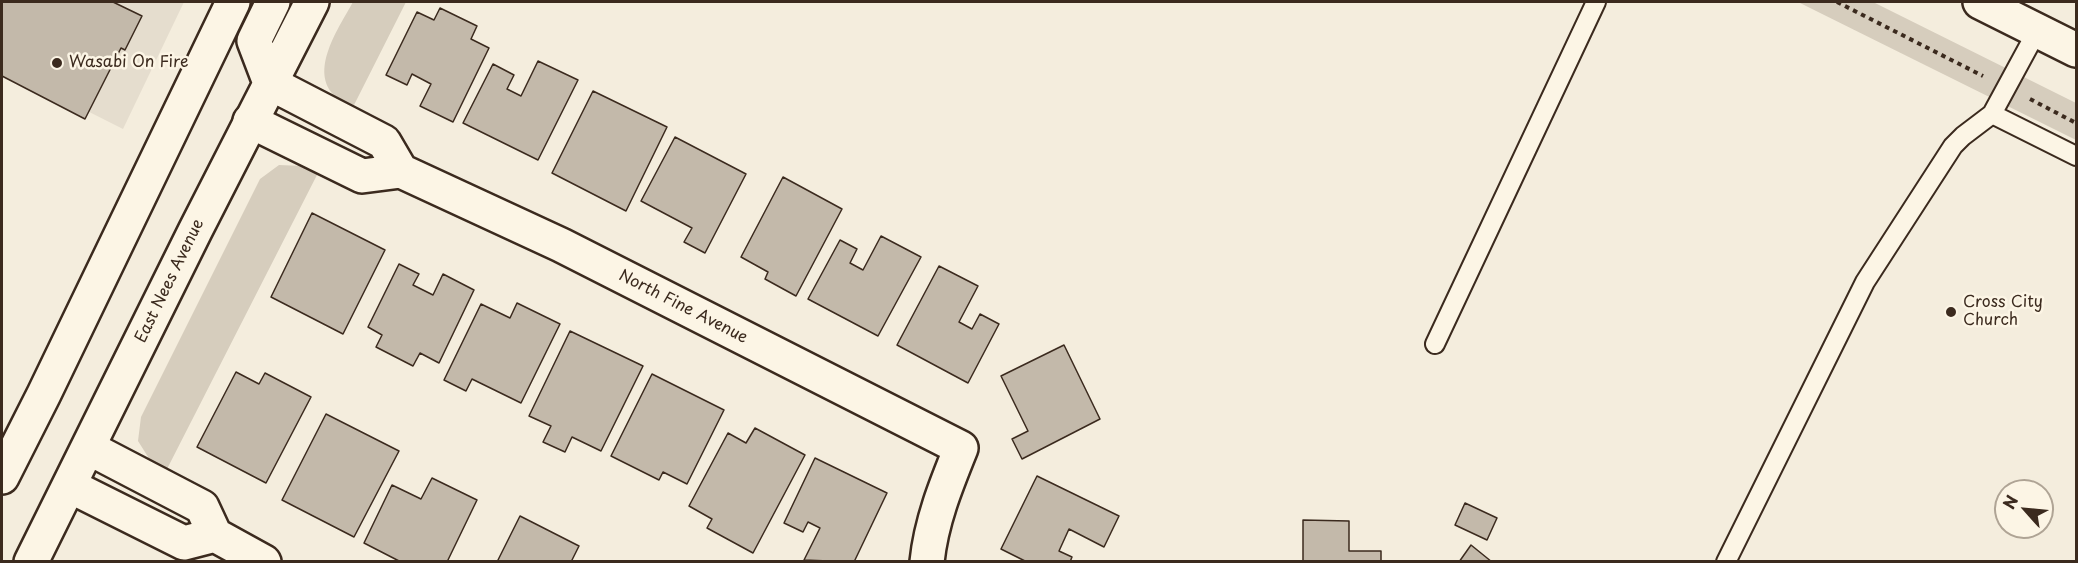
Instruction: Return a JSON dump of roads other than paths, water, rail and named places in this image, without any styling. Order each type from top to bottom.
[{"type":"street","points":[[2,477],[233,2]]},
{"type":"street","points":[[250,121],[362,176],[401,171],[384,142],[270,83],[255,41],[273,2]]},
{"type":"street","name":"East Nees Avenue","points":[[31,561],[250,121],[312,2]]},
{"type":"street","points":[[1980,2],[2076,50]]},
{"type":"street","name":"North Fine Avenue","points":[[401,171],[561,245],[961,448],[943,492],[929,541],[927,561]]},
{"type":"street","points":[[89,448],[202,507],[215,535],[264,561]]},
{"type":"street","points":[[70,486],[184,543],[215,535]]},
{"type":"lane","points":[[1435,344],[1596,2]]},
{"type":"lane","points":[[1726,561],[1865,282],[1953,146],[1992,114],[2037,31]]},
{"type":"lane","points":[[1992,114],[2076,156]]},
{"type":"place","name":"Wasabi On Fire","points":[[57,63]]},
{"type":"place","name":"Cross City Church","points":[[1951,312]]}]
